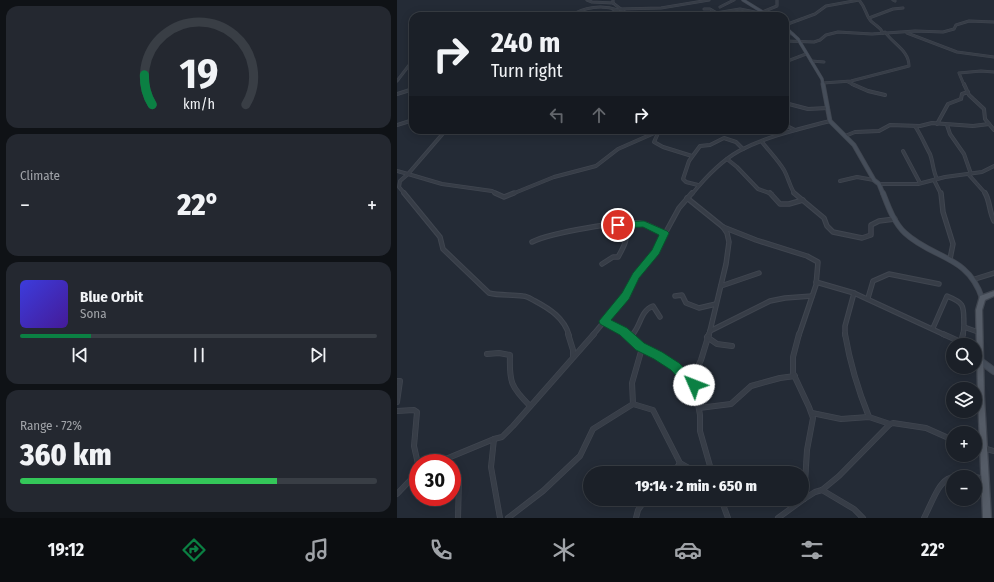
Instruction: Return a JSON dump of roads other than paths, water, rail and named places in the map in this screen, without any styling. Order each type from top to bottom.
[{"type":"main road","points":[[743,0],[763,12]]},
{"type":"main road","points":[[789,30],[800,42],[823,83],[830,121],[845,136],[861,156],[874,180],[879,184],[895,219],[904,232],[964,268],[975,279],[982,298],[979,310],[978,338]]},
{"type":"main road","points":[[982,298],[994,294]]},
{"type":"main road","points":[[982,362],[994,371]]},
{"type":"main road","points":[[980,418],[987,518]]},
{"type":"street","points":[[587,0],[591,2],[613,3]]},
{"type":"street","points":[[613,0],[613,3],[619,10]]},
{"type":"street","points":[[695,0],[698,3]]},
{"type":"street","points":[[613,12],[619,10],[659,8],[698,3],[709,0]]},
{"type":"street","points":[[720,7],[733,0]]},
{"type":"street","points":[[723,12],[740,9],[763,12],[777,6],[777,0]]},
{"type":"street","points":[[789,24],[815,14],[826,6],[859,0],[871,21],[880,26],[884,33],[905,51],[910,62],[909,66],[847,82],[823,83]]},
{"type":"street","points":[[702,2],[715,12]]},
{"type":"street","points":[[576,12],[593,8],[611,8],[623,12]]},
{"type":"street","points":[[869,18],[879,16],[886,10],[903,8]]},
{"type":"street","points":[[704,9],[710,9]]},
{"type":"street","points":[[789,41],[817,41],[826,35],[838,32],[872,34],[915,31],[949,31],[954,29],[957,25],[969,21],[994,22]]},
{"type":"street","points":[[903,33],[916,36],[957,52],[994,57]]},
{"type":"street","points":[[789,34],[793,34]]},
{"type":"street","points":[[789,60],[806,54]]},
{"type":"street","points":[[811,61],[824,62]]},
{"type":"street","points":[[397,81],[409,65]]},
{"type":"street","points":[[994,72],[981,70],[959,73],[968,92],[984,109],[984,116],[994,130]]},
{"type":"street","points":[[847,82],[868,91],[885,95]]},
{"type":"street","points":[[397,94],[409,91]]},
{"type":"street","points":[[937,124],[938,118],[944,113],[948,104],[961,99],[962,94],[968,92]]},
{"type":"street","points":[[789,104],[808,109],[828,108]]},
{"type":"street","points":[[397,125],[409,121]]},
{"type":"street","points":[[789,132],[830,121]]},
{"type":"street","points":[[845,136],[855,132],[882,130],[890,125],[915,126],[928,123],[973,126],[991,125]]},
{"type":"street","points":[[947,125],[951,137],[966,158],[968,172],[985,192],[988,198],[989,210],[994,222]]},
{"type":"street","points":[[915,126],[922,136],[925,147],[930,155],[933,171],[942,195],[943,212],[953,244],[950,259]]},
{"type":"street","points":[[789,127],[795,130]]},
{"type":"street","points":[[443,134],[408,174],[398,183],[400,189],[440,238],[443,249],[471,274],[484,289],[489,293],[498,295],[525,296],[542,304],[555,313],[564,325],[569,336],[573,350],[573,357]]},
{"type":"street","points":[[397,171],[442,184],[492,191],[504,197],[554,177],[596,166],[618,149],[652,134]]},
{"type":"street","points":[[658,134],[654,142],[663,147],[693,156]]},
{"type":"street","points":[[457,454],[502,437],[531,406],[625,296],[636,276],[655,252],[679,208],[698,185],[727,159],[743,149],[784,134]]},
{"type":"street","points":[[698,185],[685,182],[683,179],[693,156],[700,146],[709,145],[724,138],[736,142],[743,149]]},
{"type":"street","points":[[762,142],[784,170],[791,183],[793,192],[824,218],[827,226],[833,232],[862,238],[867,237],[871,235],[871,225],[879,221],[895,219]]},
{"type":"street","points":[[903,150],[920,183]]},
{"type":"street","points":[[727,159],[737,167],[742,174],[758,189],[771,193],[780,204],[789,204],[803,200]]},
{"type":"street","points":[[879,184],[920,183],[988,170],[994,166]]},
{"type":"street","points":[[840,180],[859,177],[874,180]]},
{"type":"street","points":[[687,198],[723,227],[727,233],[729,242],[721,286],[710,331],[701,360],[693,377],[699,408],[700,431],[710,466]]},
{"type":"street","points":[[532,242],[557,233],[627,224],[644,224],[664,233]]},
{"type":"street","points":[[602,264],[613,257],[618,256],[626,245],[628,241],[627,224]]},
{"type":"street","points":[[723,227],[807,256],[818,262],[816,282],[793,358],[795,376],[801,392],[812,413],[813,425],[807,450],[806,466]]},
{"type":"street","points":[[721,286],[759,273]]},
{"type":"street","points":[[975,279],[994,273]]},
{"type":"street","points":[[868,298],[873,281],[884,275],[895,275],[939,284]]},
{"type":"street","points":[[816,282],[868,298],[933,328],[958,342],[961,342],[963,339],[964,327],[963,306],[959,301],[947,296],[933,328]]},
{"type":"street","points":[[854,293],[845,326],[845,334],[849,358],[856,384],[869,417]]},
{"type":"street","points":[[675,296],[682,295],[686,303],[699,308],[716,304]]},
{"type":"street","points":[[710,331],[770,301],[785,298],[812,296]]},
{"type":"street","points":[[630,337],[635,333],[641,322],[643,313],[649,307],[653,306],[657,310],[660,317]]},
{"type":"street","points":[[604,321],[624,332],[642,348],[665,360],[685,377],[693,381]]},
{"type":"street","points":[[964,327],[978,332]]},
{"type":"street","points":[[707,337],[717,344],[732,346]]},
{"type":"street","points":[[633,404],[632,383],[642,348]]},
{"type":"street","points":[[487,354],[499,353],[510,355],[509,373],[512,386],[531,406]]},
{"type":"street","points":[[699,408],[731,404],[751,386],[774,379],[795,376]]},
{"type":"street","points":[[397,381],[400,381],[401,385],[397,402]]},
{"type":"street","points":[[508,518],[543,491],[580,456],[593,429],[633,404],[653,410],[680,463],[685,466]]},
{"type":"street","points":[[397,411],[413,410],[417,412],[414,446],[417,454]]},
{"type":"street","points":[[812,413],[841,419],[869,417],[890,424],[893,423],[925,428],[946,436]]},
{"type":"street","points":[[809,496],[822,490],[839,476],[890,424]]},
{"type":"street","points":[[494,439],[491,467],[500,518]]},
{"type":"street","points":[[983,450],[994,451]]},
{"type":"street","points":[[924,518],[944,480],[955,476],[965,475],[985,479]]},
{"type":"street","points":[[397,494],[409,481]]},
{"type":"street","points":[[822,490],[829,497],[851,506],[863,518]]},
{"type":"street","points":[[458,506],[458,518]]},
{"type":"street","points":[[636,518],[636,513],[640,506]]},
{"type":"street","points":[[724,506],[728,518]]},
{"type":"street","points":[[778,518],[794,506]]}]
